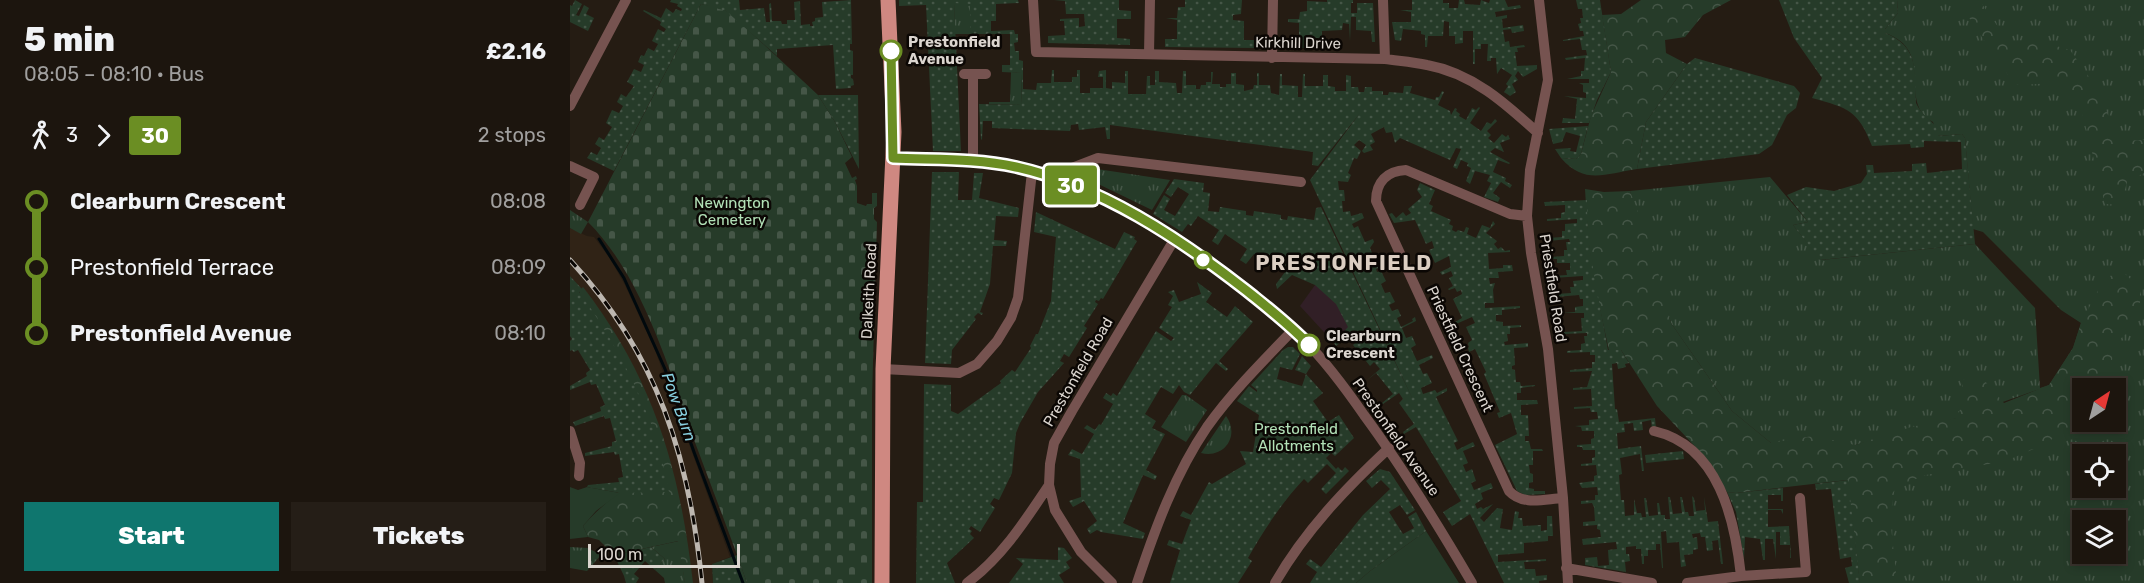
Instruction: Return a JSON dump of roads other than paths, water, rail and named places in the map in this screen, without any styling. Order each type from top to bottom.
[{"type":"main road","name":"Dalkeith Road","points":[[882,583],[884,369],[893,158],[888,0]]},
{"type":"street","points":[[570,106],[626,0]]},
{"type":"street","name":"Kirkhill Drive","points":[[1033,0],[1036,52],[1385,59],[1428,65],[1466,77],[1494,95],[1538,133]]},
{"type":"street","points":[[1149,54],[1150,0]]},
{"type":"street","points":[[1272,58],[1274,0]]},
{"type":"street","points":[[1383,0],[1385,59]]},
{"type":"street","name":"Priestfield Road","points":[[1539,0],[1548,80],[1530,170],[1527,216],[1531,253],[1548,349],[1563,498],[1568,583]]},
{"type":"street","points":[[973,160],[969,74],[986,74]]},
{"type":"street","name":"Prestonfield Avenue","points":[[893,158],[973,160],[1032,171],[1059,180],[1122,208],[1222,272],[1293,330],[1340,382],[1389,448],[1472,583]]},
{"type":"street","points":[[1059,180],[1072,168],[1098,158],[1301,182]]},
{"type":"street","points":[[570,166],[594,177],[580,205]]},
{"type":"street","name":"Priestfield Crescent","points":[[1527,216],[1510,214],[1406,170],[1387,175],[1376,191],[1376,201],[1509,491],[1523,500],[1563,498]]},
{"type":"street","points":[[884,369],[959,373],[976,364],[997,341],[1011,318],[1018,298],[1032,171]]},
{"type":"street","name":"Prestonfield Road","points":[[1112,583],[1081,552],[1054,510],[1049,485],[1050,464],[1054,443],[1174,240]]},
{"type":"street","points":[[1137,583],[1163,509],[1206,429],[1257,366],[1293,330]]},
{"type":"street","points":[[570,431],[578,457],[579,476]]},
{"type":"street","points":[[1654,431],[1675,438],[1691,450],[1717,482],[1731,513],[1741,576]]},
{"type":"street","points":[[1275,583],[1288,560],[1311,529],[1351,483],[1389,448]]},
{"type":"street","points":[[967,583],[987,566],[1019,531],[1049,485]]},
{"type":"street","points":[[1687,583],[1741,576],[1806,572],[1800,498]]},
{"type":"street","points":[[1566,568],[1652,583]]},
{"type":"waterway","name":"Pow Burn","points":[[599,239],[624,278],[665,369],[743,583]]},
{"type":"railway","points":[[570,260],[600,296],[626,333],[647,370],[664,410],[678,450],[688,492],[702,583]]},
{"type":"place","name":"Prestonfield Avenue","points":[[891,51]]},
{"type":"place","name":"Clearburn Crescent","points":[[1309,345]]},
{"type":"district","name":"PRESTONFIELD","points":[[1344,262]]},
{"type":"park label","name":"Newington Cemetery","points":[[732,212]]},
{"type":"park label","name":"Prestonfield Allotments","points":[[1296,438]]}]
